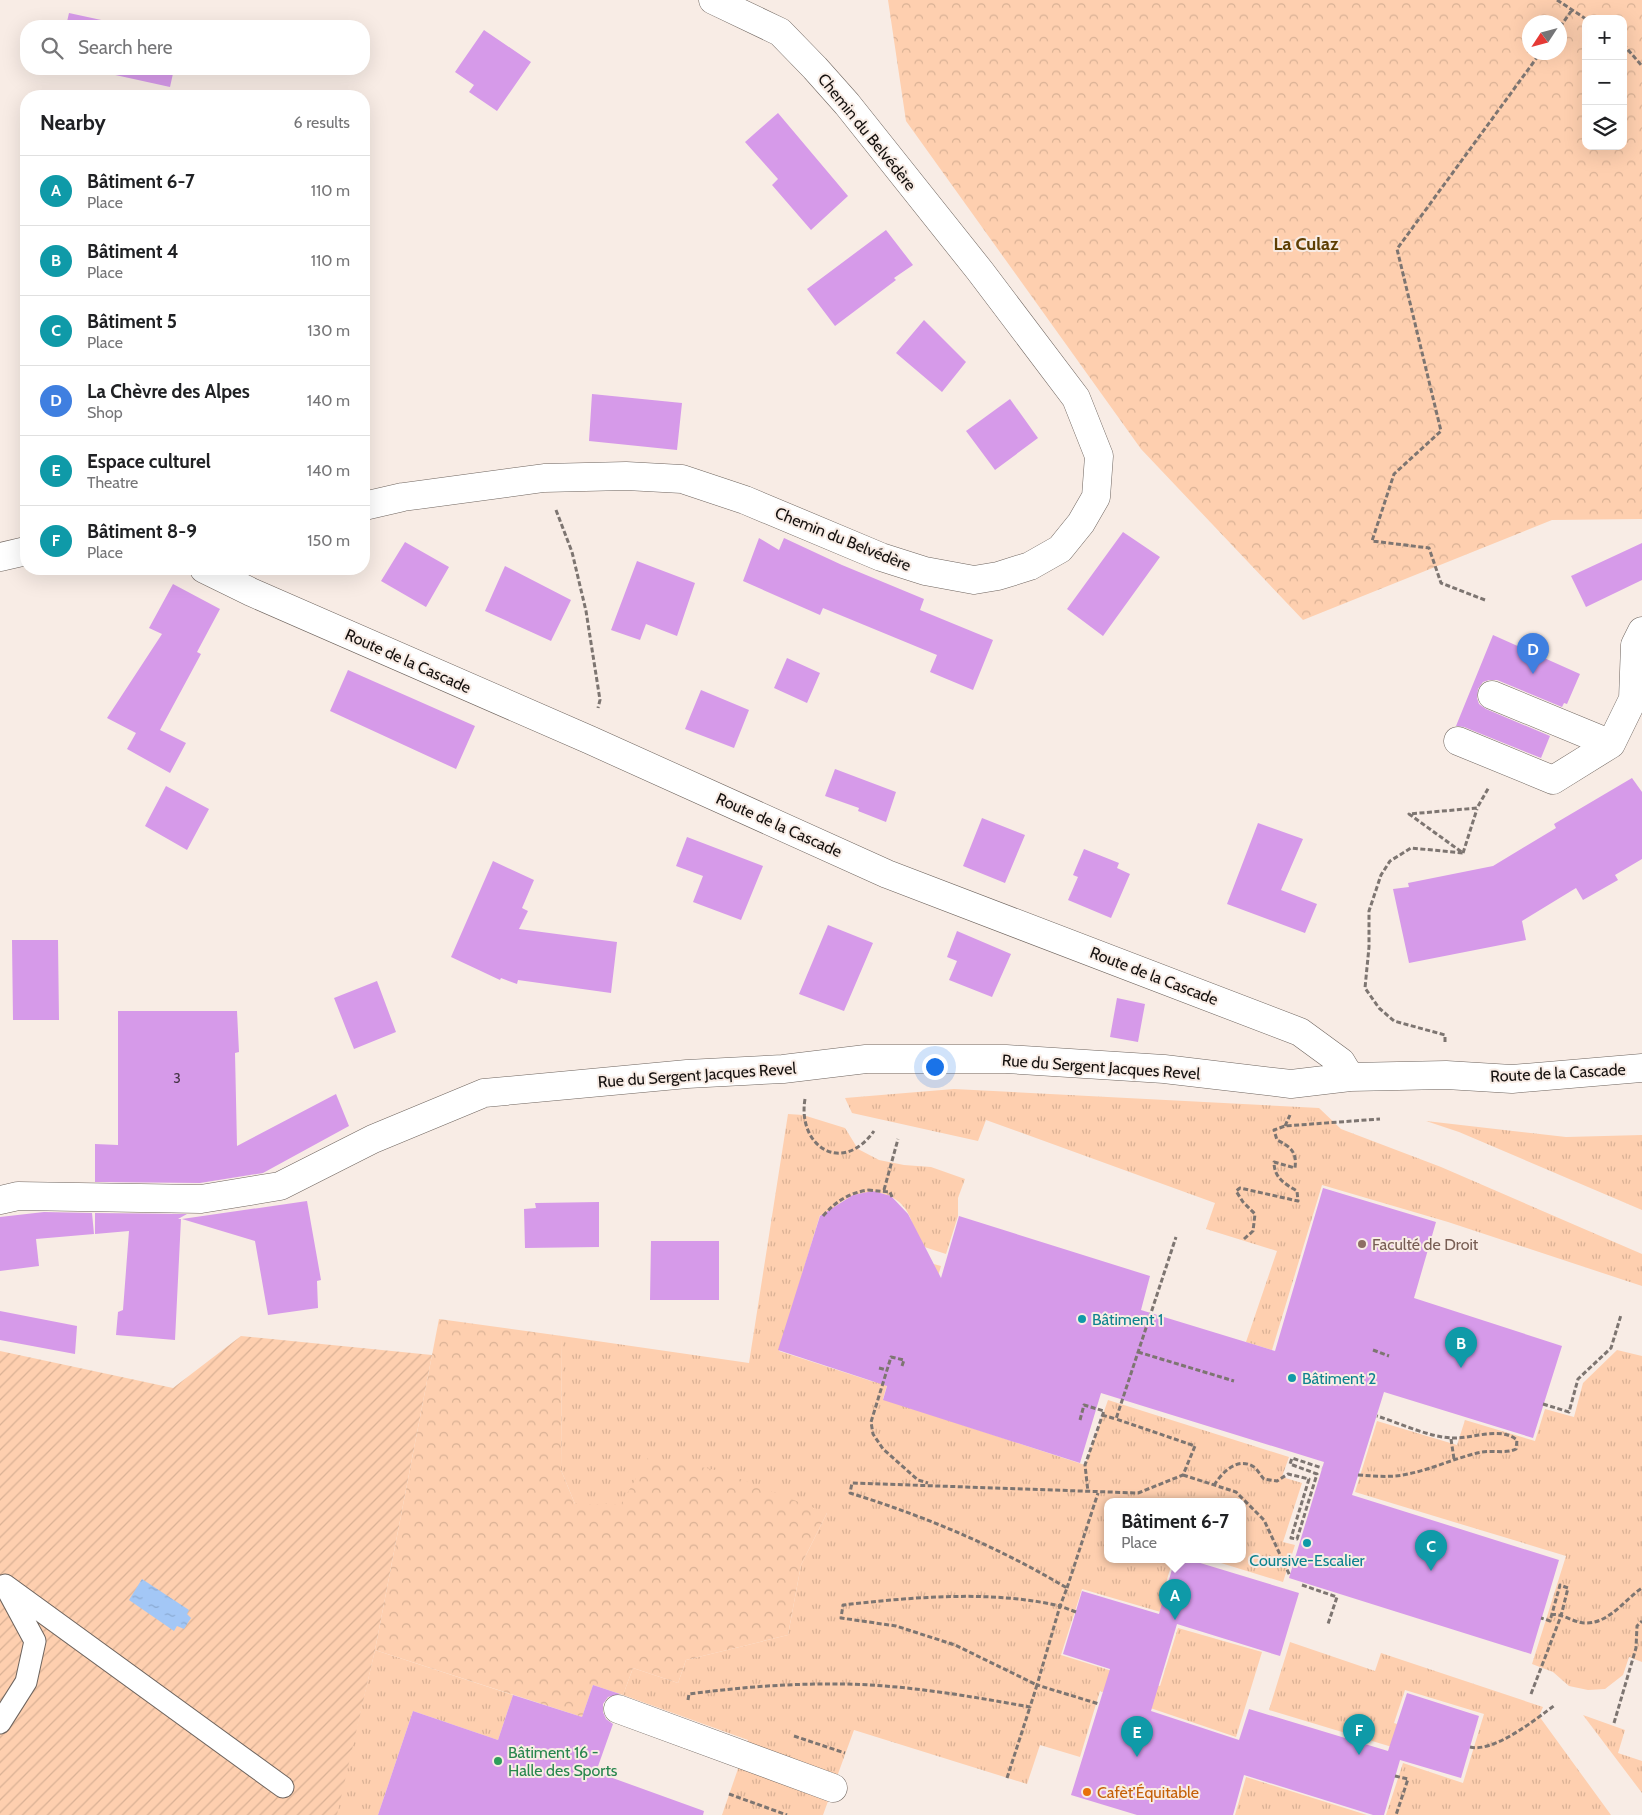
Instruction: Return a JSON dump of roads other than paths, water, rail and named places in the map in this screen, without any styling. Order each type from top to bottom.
[{"type":"street","name":"Chemin du Belvédère","points":[[370,505],[403,497],[544,478],[626,476],[682,479],[745,500],[881,557],[925,571],[974,580],[998,576],[1030,566],[1060,548],[1081,523],[1096,497],[1099,456],[1076,398],[980,271],[847,104],[780,32],[712,0]]},
{"type":"street","points":[[0,557],[20,552]]},
{"type":"street","name":"Route de la Cascade","points":[[217,575],[887,874],[1300,1032],[1341,1062],[1350,1077]]},
{"type":"street","points":[[1458,741],[1553,780],[1611,744],[1633,699],[1635,645],[1642,631]]},
{"type":"street","points":[[1492,695],[1611,744]]},
{"type":"street","name":"Rue du Sergent Jacques Revel","points":[[0,1200],[18,1196],[201,1199],[280,1186],[373,1139],[484,1093],[688,1074],[783,1069],[866,1059],[1006,1059],[1164,1069],[1291,1084],[1350,1077],[1414,1076]]},
{"type":"street","name":"Route de la Cascade","points":[[1414,1076],[1512,1079],[1642,1068]]},
{"type":"street","points":[[618,1709],[833,1788]]},
{"type":"lane","points":[[0,1723],[26,1682],[35,1641],[2,1583]]},
{"type":"lane","points":[[2,1583],[283,1787]]},
{"type":"water","points":[[142,1579],[189,1610],[187,1614],[191,1618],[184,1629],[177,1626],[174,1631],[129,1600]]},
{"type":"place","name":"La Chèvre des Alpes","points":[[1533,674]]},
{"type":"place","name":"Faculté de Droit","points":[[1362,1244]]},
{"type":"place","name":"Bâtiment 1","points":[[1082,1319]]},
{"type":"place","name":"Bâtiment 4","points":[[1461,1368]]},
{"type":"place","name":"Bâtiment 2","points":[[1292,1378]]},
{"type":"place","name":"Coursive-Escalier","points":[[1307,1543]]},
{"type":"place","name":"Bâtiment 5","points":[[1431,1571]]},
{"type":"place","name":"Bâtiment 6-7","points":[[1175,1620]]},
{"type":"place","name":"Bâtiment 8-9","points":[[1359,1755]]},
{"type":"place","name":"Espace culturel","points":[[1137,1757]]},
{"type":"place","name":"Bâtiment 16 - Halle des Sports","points":[[498,1761]]},
{"type":"place","name":"Cafèt’Équitable","points":[[1087,1792]]},
{"type":"district","name":"La Culaz","points":[[1306,244]]}]
